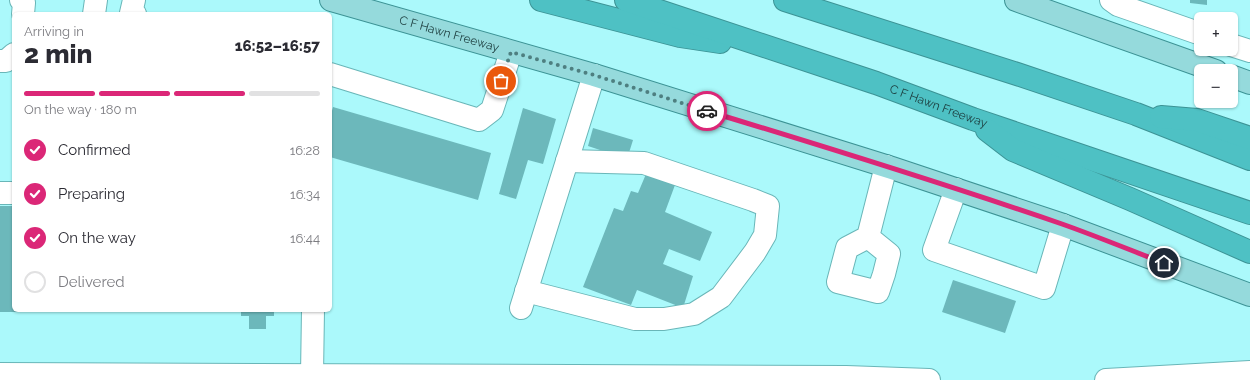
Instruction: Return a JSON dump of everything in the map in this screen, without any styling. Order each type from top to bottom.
[{"type":"highway","points":[[541,0],[680,36],[773,49]]},
{"type":"highway","name":"C F Hawn Freeway","points":[[626,0],[876,82],[973,119],[1250,213]]},
{"type":"highway","points":[[785,0],[1017,74],[1136,114],[1250,159]]},
{"type":"highway","points":[[1136,114],[1197,120],[1250,138]]},
{"type":"highway","points":[[973,119],[1013,150],[1130,199],[1250,252]]},
{"type":"main road","name":"C F Hawn Freeway","points":[[331,0],[594,75],[886,166],[1063,225],[1250,295]]},
{"type":"main road","points":[[1016,0],[1196,64]]},
{"type":"main road","points":[[1238,79],[1250,83]]},
{"type":"street","points":[[22,0],[24,3],[23,12]]},
{"type":"street","points":[[94,12],[96,0]]},
{"type":"street","points":[[131,12],[134,0]]},
{"type":"street","points":[[1111,0],[1118,5],[1194,32]]},
{"type":"street","points":[[1238,47],[1250,51]]},
{"type":"street","points":[[332,75],[479,120],[492,110],[511,52]]},
{"type":"street","points":[[0,61],[6,61],[12,56]]},
{"type":"street","points":[[567,161],[644,163],[753,200],[768,206],[765,235],[755,252],[721,297],[694,314],[664,319],[635,319],[523,300],[594,75]]},
{"type":"street","points":[[868,237],[886,166]]},
{"type":"street","points":[[956,189],[934,250],[1044,288],[1063,225]]},
{"type":"street","points":[[0,193],[12,193]]},
{"type":"street","points":[[312,375],[313,312]]},
{"type":"street","points":[[1106,380],[1250,372]]},
{"type":"street","points":[[0,374],[242,378],[312,375],[387,378],[846,377],[929,380]]},
{"type":"building","points":[[1190,0],[1207,0],[1207,5],[1190,3]]},
{"type":"building","points":[[333,107],[491,153],[478,200],[332,158]]},
{"type":"building","points":[[523,108],[556,119],[543,164],[528,160],[516,199],[499,194]]},
{"type":"building","points":[[593,128],[633,140],[627,159],[588,146]]},
{"type":"building","points":[[646,174],[675,185],[665,212],[712,232],[700,261],[669,249],[663,264],[693,276],[683,308],[637,290],[631,305],[583,287],[614,208],[623,211],[631,191],[638,193]]},
{"type":"building","points":[[0,206],[12,206],[12,312],[0,312]]},
{"type":"building","points":[[953,280],[1016,301],[1005,333],[942,312]]},
{"type":"building","points":[[241,312],[274,312],[274,316],[266,316],[266,329],[249,329],[249,316],[241,316]]},
{"type":"way so far","points":[[501,81],[511,52],[594,75],[707,111]]},
{"type":"route","points":[[707,111],[892,168],[1023,211],[1164,263]]}]
